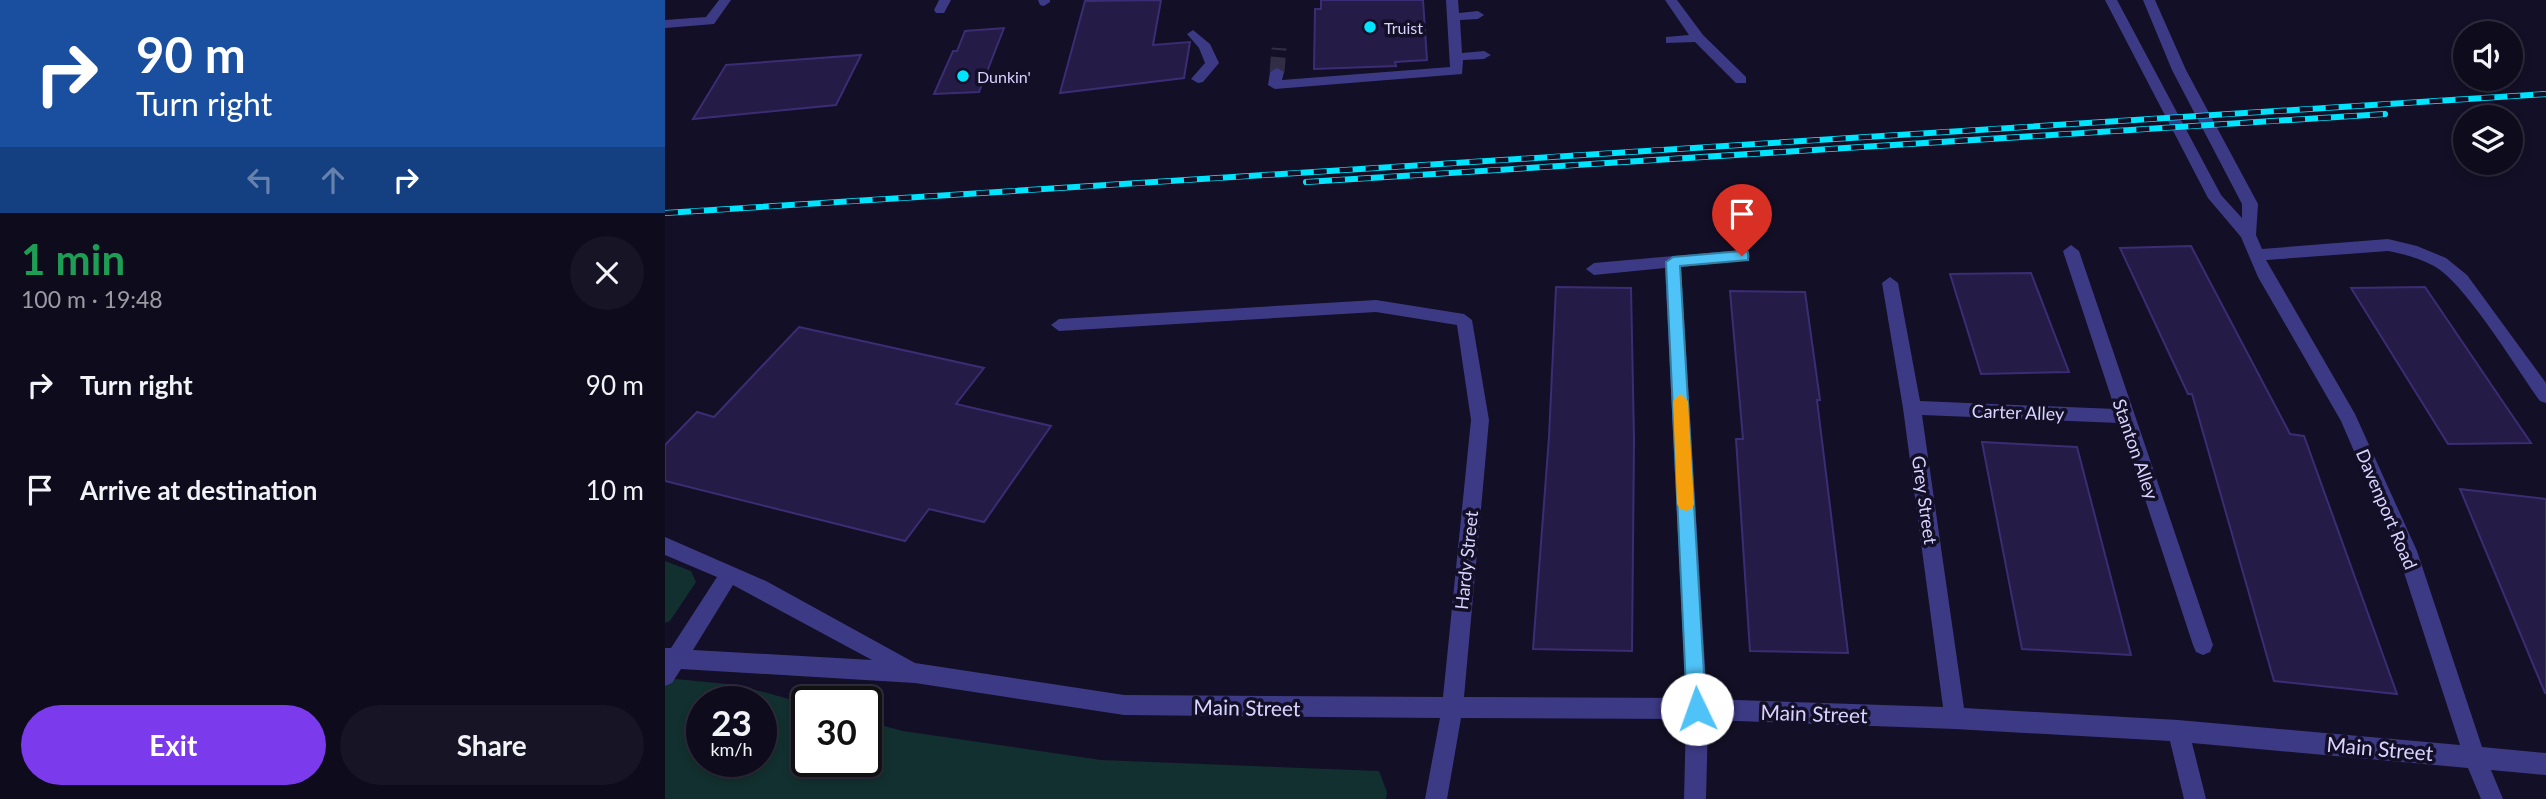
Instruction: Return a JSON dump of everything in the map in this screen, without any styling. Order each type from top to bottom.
[{"type":"street","points":[[665,23],[710,21],[725,0]]},
{"type":"street","points":[[1277,72],[1275,85],[1457,71],[1452,0]]},
{"type":"street","points":[[1671,0],[1698,38],[1741,79]]},
{"type":"street","name":"Davenport Road","points":[[2111,0],[2215,198],[2248,235],[2256,255],[2349,419],[2407,551],[2474,756],[2492,799]]},
{"type":"street","name":"Davenport Road","points":[[2149,0],[2179,70],[2249,204],[2248,235]]},
{"type":"street","points":[[1453,17],[1478,15]]},
{"type":"street","points":[[1193,34],[1205,47],[1212,63],[1198,79]]},
{"type":"street","points":[[1671,40],[1698,38]]},
{"type":"street","points":[[1456,57],[1484,55]]},
{"type":"street","points":[[2256,255],[2388,245],[2411,250],[2440,262],[2461,279],[2546,396]]},
{"type":"street","name":"Stanton Alley","points":[[2071,251],[2124,416],[2203,645]]},
{"type":"street","points":[[1594,268],[1742,256]]},
{"type":"street","points":[[1673,262],[1697,709],[1695,799]]},
{"type":"street","name":"Grey Street","points":[[1890,283],[1912,408],[1955,718]]},
{"type":"street","name":"Hardy Street","points":[[1059,325],[1376,306],[1464,320],[1480,421],[1452,709],[1436,799]]},
{"type":"street","name":"Carter Alley","points":[[1912,408],[2124,416]]},
{"type":"street","name":"Main Street","points":[[665,546],[730,573],[799,608],[915,673]]},
{"type":"street","points":[[665,676],[672,658],[730,573]]},
{"type":"street","name":"Main Street","points":[[672,658],[915,673],[1124,705],[1697,709],[1955,718],[2178,732],[2546,764]]},
{"type":"street","points":[[2178,732],[2195,799]]},
{"type":"green space","points":[[665,561],[691,571],[696,582],[670,621],[665,623]]},
{"type":"green space","points":[[665,678],[742,686],[686,686],[686,777],[777,777],[777,696],[791,700],[791,777],[882,777],[882,725],[903,731],[1101,760],[1379,771],[1387,792],[1386,799],[665,799]]},
{"type":"building","points":[[1161,0],[1153,45],[1190,42],[1184,78],[1060,93],[1085,1]]},
{"type":"building","name":"Truist","points":[[1321,0],[1423,0],[1427,60],[1395,62],[1396,66],[1314,69],[1315,9],[1321,9]]},
{"type":"building","name":"Dunkin'","points":[[1004,28],[979,92],[934,94],[965,31]]},
{"type":"building","points":[[861,55],[836,105],[693,119],[726,65]]},
{"type":"building","points":[[2191,246],[2290,434],[2304,436],[2397,694],[2274,681],[2192,394],[2188,394],[2120,248]]},
{"type":"building","points":[[2031,273],[2069,372],[1981,374],[1950,274]]},
{"type":"building","points":[[1556,287],[1631,288],[1634,439],[1632,651],[1533,649],[1549,437]]},
{"type":"building","points":[[2425,287],[2531,443],[2448,444],[2351,288]]},
{"type":"building","points":[[1730,291],[1805,292],[1820,400],[1817,400],[1848,653],[1750,651],[1736,439],[1743,439]]},
{"type":"building","points":[[799,327],[984,368],[956,404],[1051,426],[984,522],[929,509],[905,541],[665,481],[665,445],[697,412],[714,417]]},
{"type":"building","points":[[1982,442],[2077,447],[2131,655],[2022,649]]},
{"type":"building","points":[[2460,489],[2546,499],[2546,693],[2545,693]]},
{"type":"tunnel","points":[[1277,72],[1279,48]]},
{"type":"railway","points":[[665,213],[2546,94]]},
{"type":"railway","points":[[1306,182],[2385,114]]},
{"type":"slow traffic","points":[[1680,401],[1686,504]]},
{"type":"place","name":"Truist","points":[[1370,27]]},
{"type":"place","name":"Dunkin'","points":[[963,76]]},
{"type":"route","points":[[1697,709],[1673,262],[1742,256]]}]
